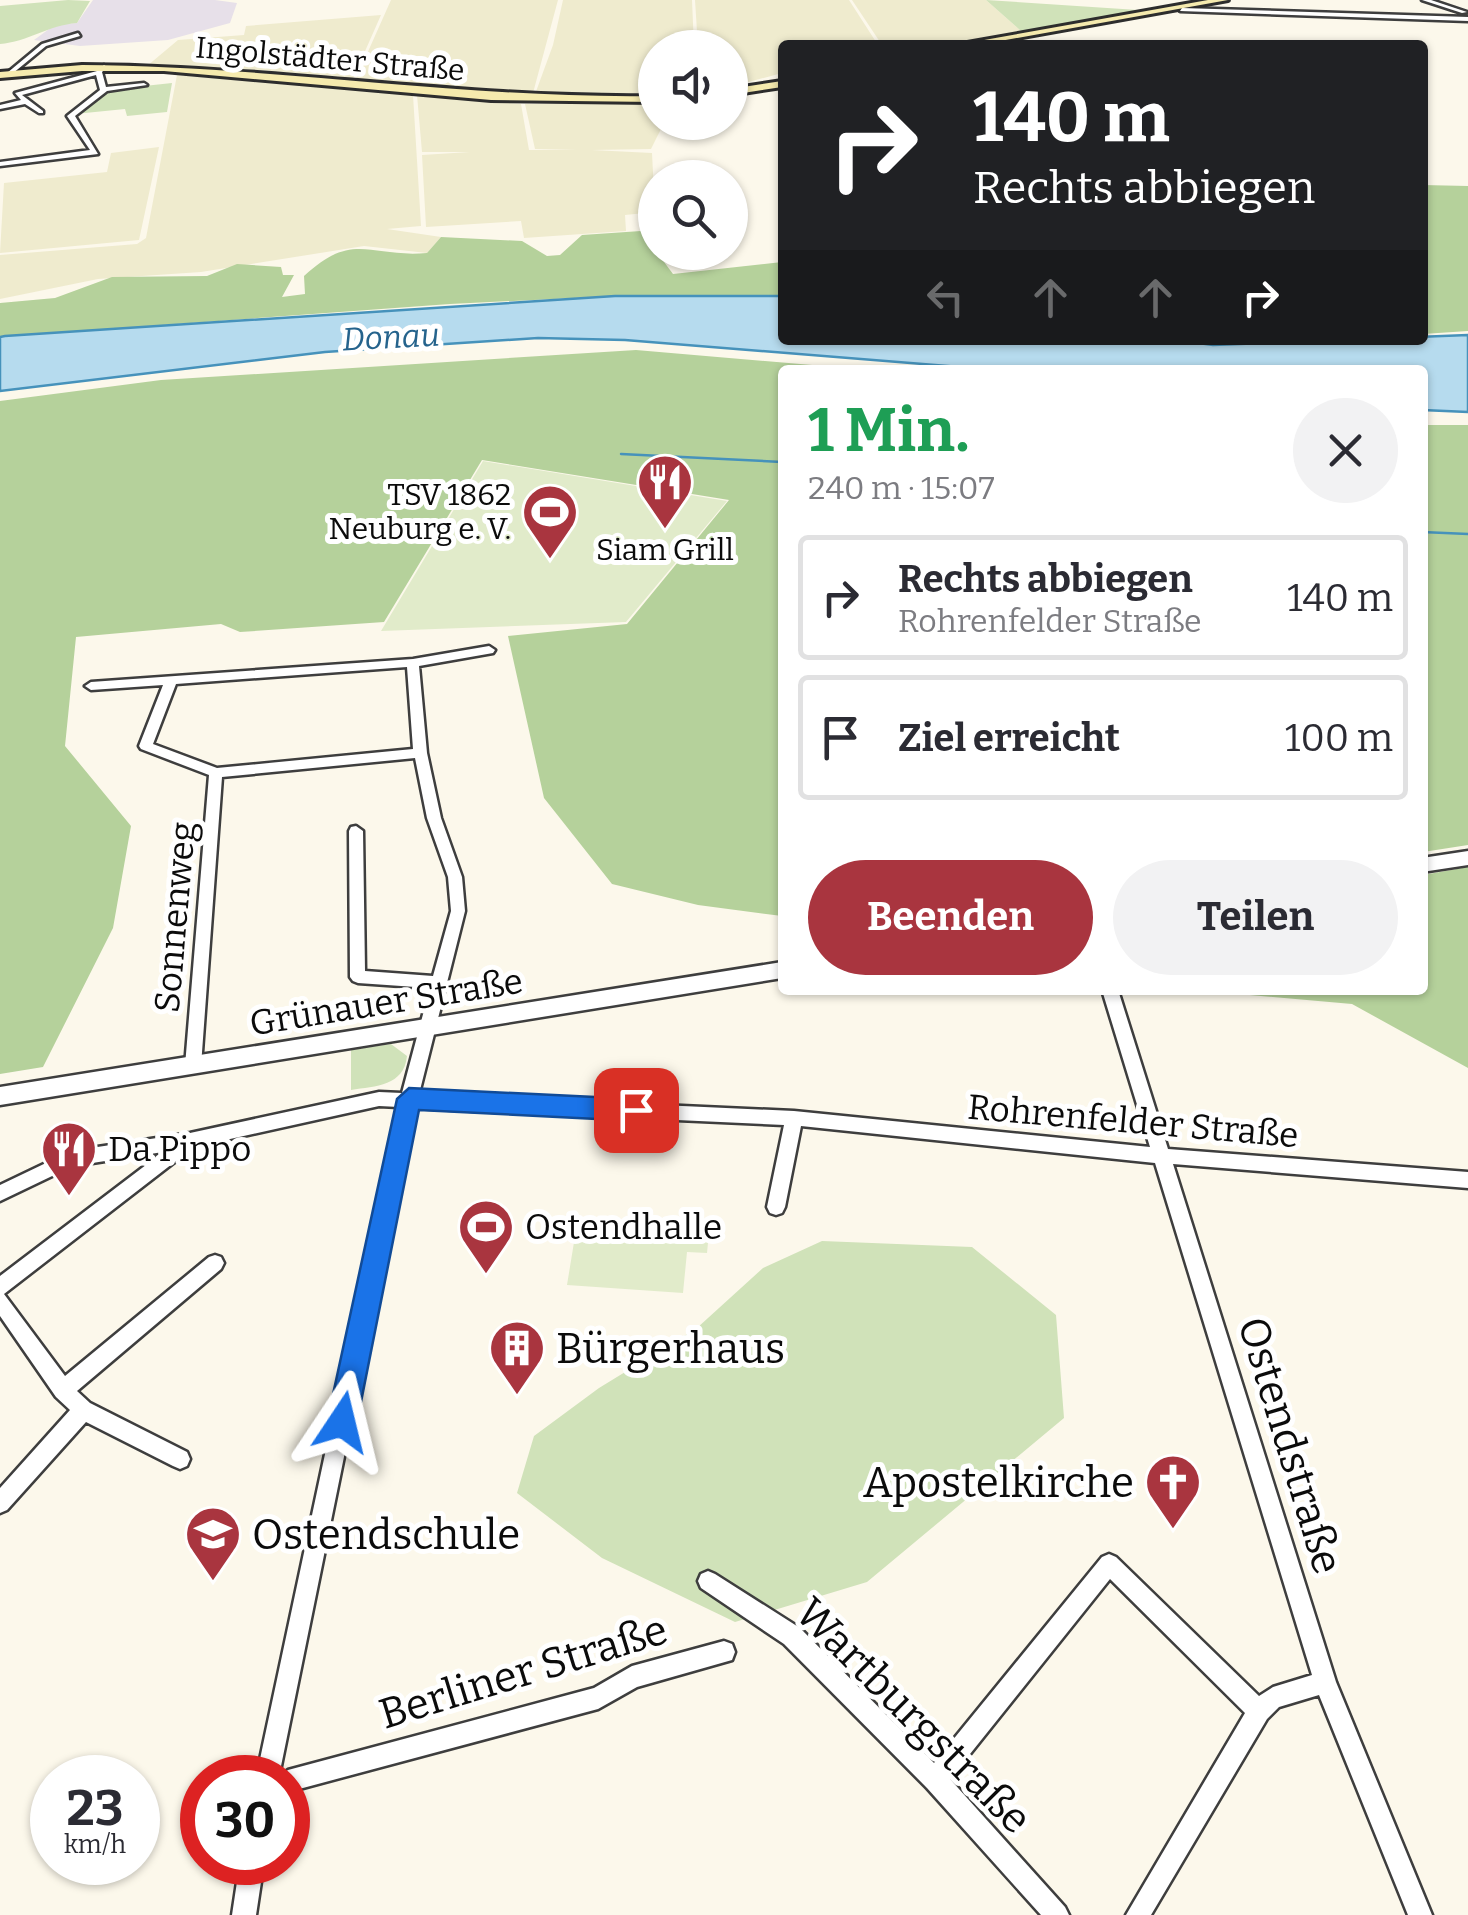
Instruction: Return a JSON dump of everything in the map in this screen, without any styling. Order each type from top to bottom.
[{"type":"main road","points":[[993,40],[1224,0]]},
{"type":"main road","name":"Ingolstädter Straße","points":[[5,74],[101,70],[512,100],[638,99]]},
{"type":"main road","points":[[748,89],[778,85]]},
{"type":"street","points":[[1425,0],[1468,16]]},
{"type":"street","points":[[1182,10],[1468,16]]},
{"type":"street","points":[[5,74],[44,45],[78,35]]},
{"type":"street","points":[[41,112],[16,96],[101,70],[104,89]]},
{"type":"street","points":[[0,164],[95,152],[71,116],[104,89],[144,85]]},
{"type":"street","points":[[0,107],[23,102]]},
{"type":"street","points":[[91,686],[414,663],[490,650]]},
{"type":"street","points":[[271,1755],[409,1099],[458,911],[455,877],[434,818],[420,753],[414,663]]},
{"type":"street","points":[[171,680],[146,746],[216,773],[420,753]]},
{"type":"street","name":"Sonnenweg","points":[[193,1066],[216,773]]},
{"type":"street","points":[[356,830],[358,977],[440,983]]},
{"type":"street","points":[[1428,864],[1468,858]]},
{"type":"street","name":"Grünauer Straße","points":[[0,1096],[778,971]]},
{"type":"street","name":"Ostendstraße","points":[[1112,995],[1325,1682],[1420,1915]]},
{"type":"street","name":"Rohrenfelder Straße","points":[[0,1193],[71,1159],[190,1140],[367,1100],[409,1099],[794,1118],[1162,1156],[1468,1180]]},
{"type":"street","points":[[776,1207],[794,1118]]},
{"type":"street","points":[[0,1287],[190,1140]]},
{"type":"street","points":[[63,1390],[216,1262]]},
{"type":"street","points":[[0,1302],[63,1390],[83,1410],[180,1458]]},
{"type":"street","points":[[0,1503],[83,1410]]},
{"type":"street","points":[[935,1780],[1109,1564],[1259,1711]]},
{"type":"street","name":"Wartburgstraße","points":[[708,1581],[792,1636],[935,1780],[1057,1915]]},
{"type":"street","name":"Berliner Straße","points":[[310,1775],[598,1698],[632,1677],[724,1652]]},
{"type":"street","points":[[1138,1915],[1259,1711],[1273,1698],[1325,1682]]},
{"type":"street","points":[[244,1915],[249,1885]]},
{"type":"shaded area","points":[[93,0],[237,3],[230,23],[168,40],[80,46],[34,40],[56,24],[77,23]]},
{"type":"shaded area","points":[[391,0],[558,0],[533,93],[527,98],[354,83]]},
{"type":"shaded area","points":[[563,0],[692,0],[693,30],[638,30],[638,95],[534,97],[553,45]]},
{"type":"shaded area","points":[[695,0],[849,0],[875,40],[778,40],[778,74],[748,82],[748,30],[697,30]]},
{"type":"shaded area","points":[[852,0],[986,0],[1021,31],[973,40],[879,40]]},
{"type":"shaded area","points":[[381,15],[351,83],[229,73],[231,65],[222,72],[147,66],[178,40],[244,35],[246,26]]},
{"type":"shaded area","points":[[177,75],[413,95],[421,226],[387,229],[441,237],[427,253],[364,246],[201,272],[98,279],[0,299],[0,255],[137,244],[146,238]]},
{"type":"shaded area","points":[[417,95],[521,104],[529,150],[577,150],[535,149],[525,104],[638,103],[638,140],[656,140],[651,149],[592,150],[652,153],[652,160],[638,160],[638,214],[625,215],[626,231],[524,238],[521,221],[426,227],[422,155],[470,152],[422,152]]},
{"type":"shaded area","points":[[159,147],[139,240],[0,253],[4,183],[107,172],[111,153]]},
{"type":"green space","points":[[986,0],[1153,11],[1021,31]]},
{"type":"green space","points":[[90,1],[77,23],[0,44],[0,6]]},
{"type":"green space","points":[[172,83],[167,112],[127,116],[125,109],[75,114],[107,90]]},
{"type":"green space","points":[[1428,185],[1468,186],[1468,331],[1428,334]]},
{"type":"green space","points":[[638,231],[638,270],[670,270],[673,274],[748,270],[748,266],[778,262],[778,296],[615,296],[450,304],[0,337],[0,303],[55,298],[112,277],[207,276],[237,264],[281,267],[283,275],[294,275],[282,297],[305,294],[304,276],[321,262],[350,250],[427,253],[441,237],[522,241],[547,256],[560,255],[582,235]]},
{"type":"green space","points":[[636,350],[812,365],[778,365],[778,915],[698,905],[612,884],[544,798],[508,636],[627,624],[729,500],[482,460],[384,622],[240,632],[221,624],[76,637],[65,746],[131,826],[113,928],[43,1067],[0,1074],[0,401],[161,380]]},
{"type":"green space","points":[[1428,425],[1468,425],[1468,845],[1428,851]]},
{"type":"green space","name":"TSV 1862 Neuburg e. V.","points":[[483,461],[727,501],[626,622],[381,631]]},
{"type":"green space","points":[[1468,867],[1468,1068],[1352,1004],[1250,995],[1428,995],[1428,874]]},
{"type":"green space","points":[[391,1044],[407,1056],[395,1079],[351,1090],[351,1050]]},
{"type":"green space","points":[[577,1224],[709,1232],[707,1253],[687,1252],[683,1293],[567,1285]]},
{"type":"green space","points":[[822,1241],[972,1247],[1056,1315],[1064,1418],[867,1582],[735,1622],[602,1558],[517,1493],[534,1436],[599,1388],[697,1328],[763,1268]]},
{"type":"water","name":"Donau","points":[[615,296],[778,296],[778,345],[1428,345],[1428,337],[1468,335],[1468,412],[1428,410],[1428,365],[935,365],[625,340],[538,338],[325,352],[0,391],[0,337]]},
{"type":"waterway","points":[[621,454],[778,462]]},
{"type":"waterway","points":[[1428,532],[1468,534]]},
{"type":"place","name":"Siam Grill","points":[[665,531]]},
{"type":"place","name":"TSV 1862 Neuburg e. V.","points":[[550,561]]},
{"type":"place","name":"Da Pippo","points":[[69,1198]]},
{"type":"place","name":"Ostendhalle","points":[[486,1276]]},
{"type":"place","name":"Bürgerhaus","points":[[517,1397]]},
{"type":"place","name":"Apostelkirche","points":[[1173,1531]]},
{"type":"place","name":"Ostendschule","points":[[213,1583]]},
{"type":"route","points":[[342,1422],[409,1099],[636,1110]]}]
